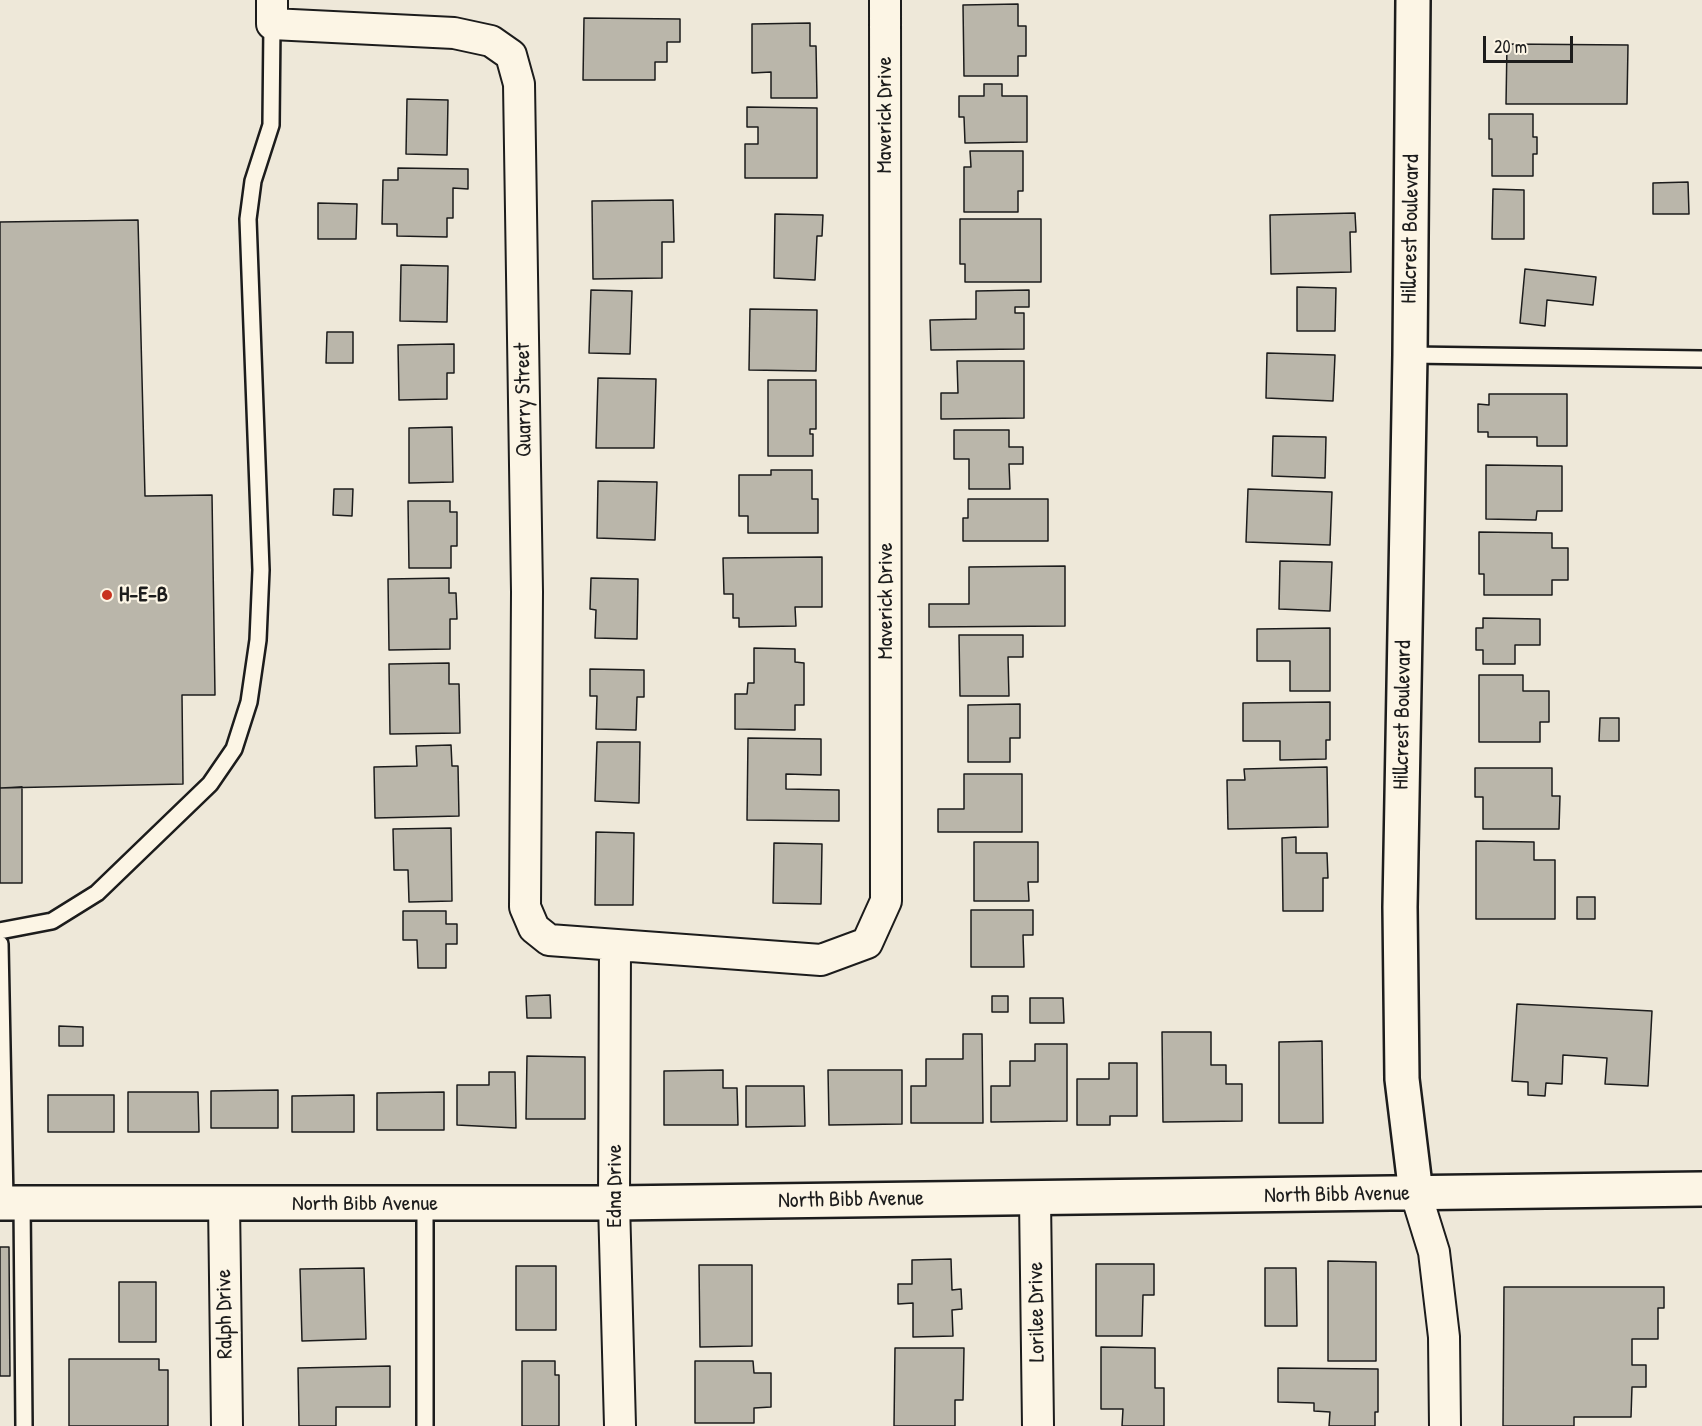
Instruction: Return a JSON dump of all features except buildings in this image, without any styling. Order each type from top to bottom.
[{"type":"main road","name":"Hillcrest Boulevard","points":[[1413,0],[1410,355],[1400,907],[1402,1079],[1416,1194]]},
{"type":"main road","name":"North Bibb Avenue","points":[[9,1202],[614,1203],[1702,1189]]},
{"type":"street","name":"Maverick Drive","points":[[615,946],[821,960],[867,944],[886,901],[885,0]]},
{"type":"street","name":"Quarry Street","points":[[272,12],[454,33],[491,41],[510,55],[519,84],[527,592],[525,907],[534,928],[549,940],[615,946]]},
{"type":"street","name":"Edna Drive","points":[[615,946],[614,1203],[620,1426]]},
{"type":"street","name":"Hillcrest Boulevard","points":[[1416,1194],[1434,1252],[1444,1337],[1445,1426]]},
{"type":"street","name":"Lorilee Drive","points":[[1035,1198],[1038,1426]]},
{"type":"street","name":"Ralph Drive","points":[[224,1203],[227,1426]]},
{"type":"lane","points":[[0,931],[52,921],[97,893],[210,784],[234,749],[249,702],[258,640],[261,570],[248,219],[253,181],[271,125],[272,12]]},
{"type":"lane","points":[[1410,355],[1702,359]]},
{"type":"lane","points":[[0,944],[9,1202],[24,1426]]},
{"type":"lane","points":[[425,1204],[425,1426]]},
{"type":"place","name":"H-E-B","points":[[107,595]]}]
